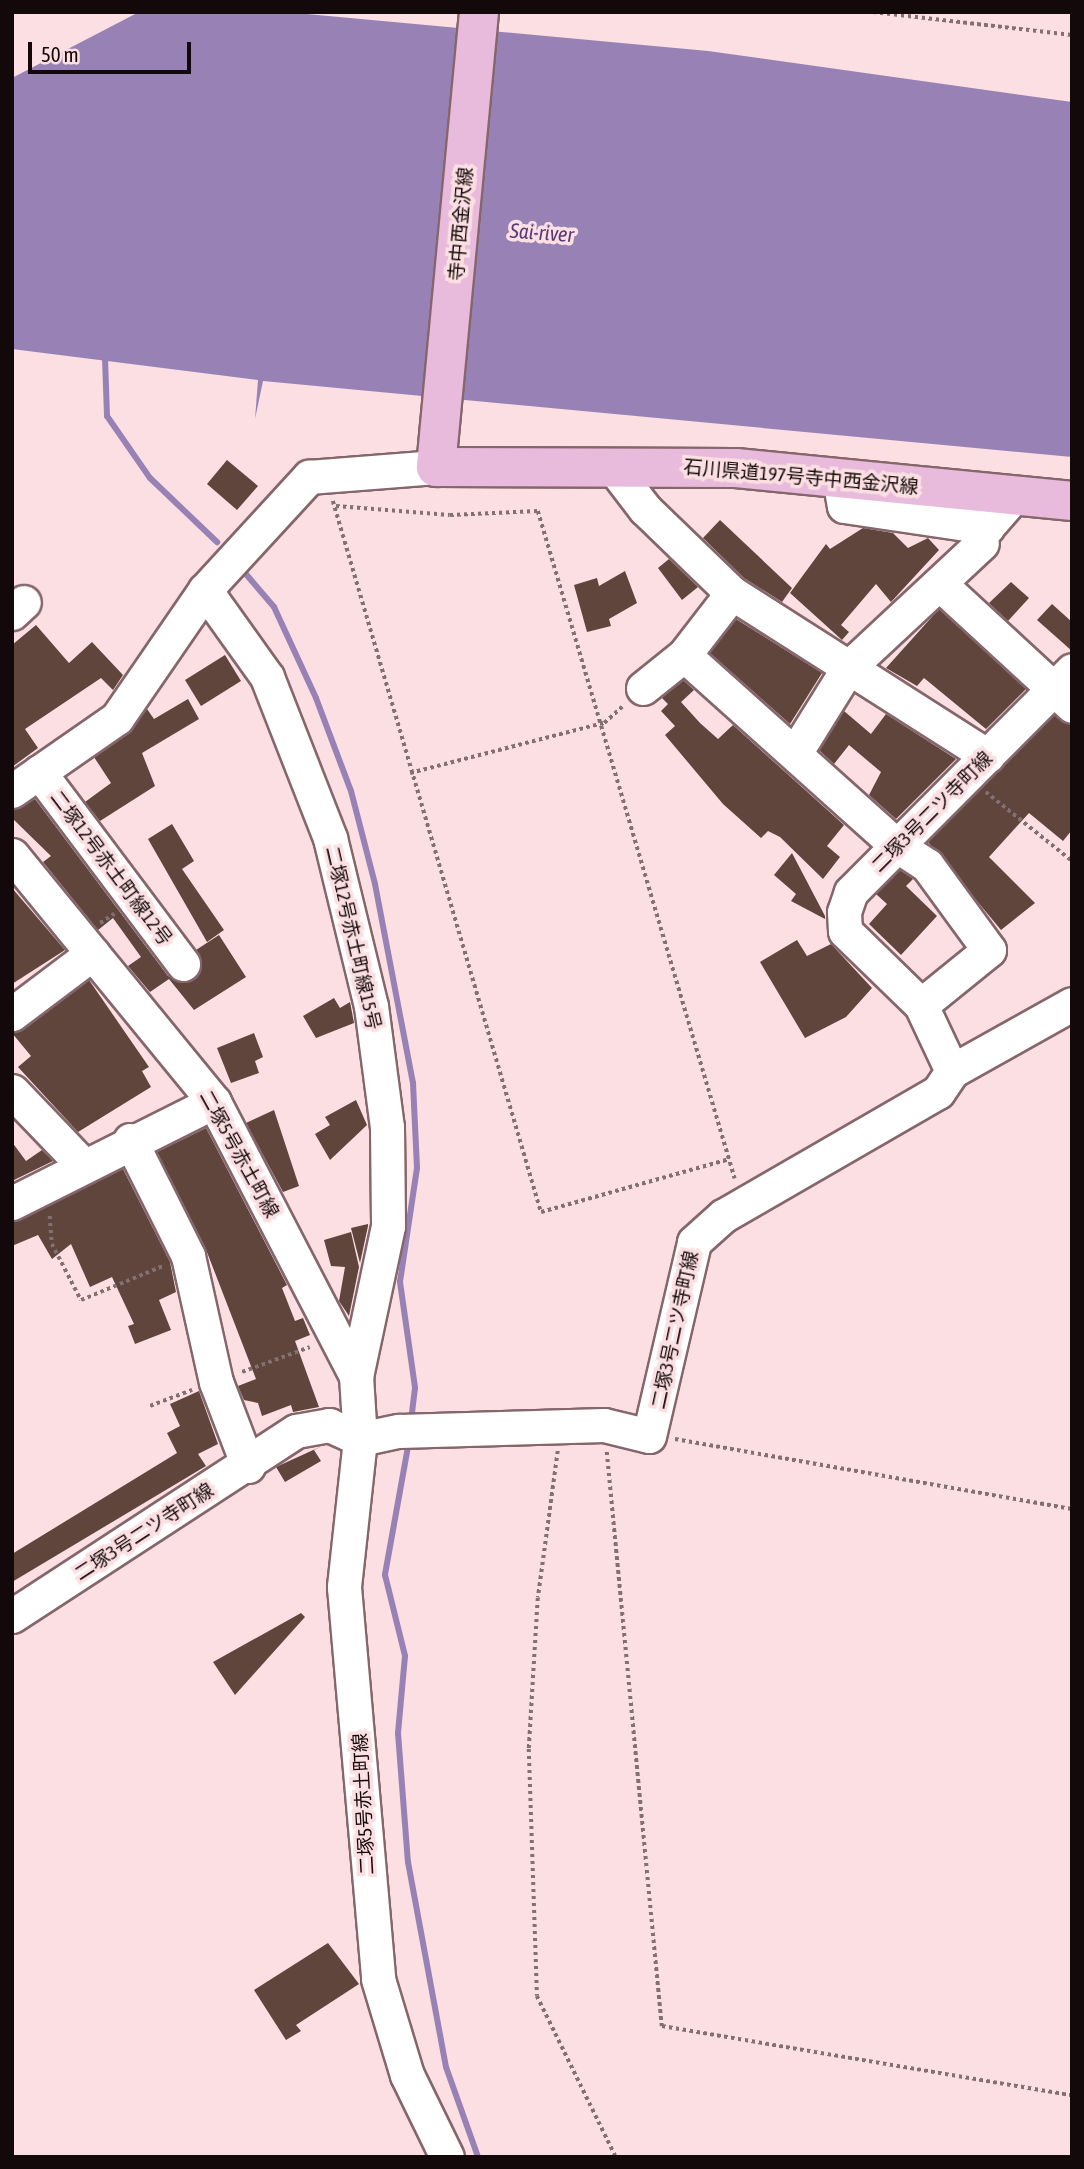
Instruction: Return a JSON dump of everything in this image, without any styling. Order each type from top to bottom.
[{"type":"main road","name":"寺中西金沢線","points":[[440,451],[479,12]]},
{"type":"main road","name":"石川県道197号寺中西金沢線","points":[[440,451],[612,466],[839,478],[1072,501]]},
{"type":"street","points":[[12,791],[117,718],[205,590],[309,477],[331,491],[440,451]]},
{"type":"street","points":[[612,466],[645,509],[732,593],[848,668],[978,767]]},
{"type":"street","points":[[797,750],[848,668],[941,585],[982,543]]},
{"type":"street","points":[[941,585],[1066,689]]},
{"type":"street","name":"二塚12号赤土町線15号","points":[[205,590],[267,677],[330,838],[372,1006],[387,1127],[388,1226],[356,1376],[359,1439]]},
{"type":"street","points":[[643,688],[684,655],[732,593]]},
{"type":"street","points":[[684,655],[797,750],[896,845],[927,865],[989,950],[921,1005]]},
{"type":"street","name":"二塚3号二ツ寺町線","points":[[12,1616],[248,1466],[296,1431],[329,1425],[359,1439],[413,1431],[604,1425],[649,1436],[694,1242],[742,1205],[937,1092],[952,1070],[921,1005],[845,930],[851,892],[978,767],[1066,689]]},
{"type":"street","name":"二塚12号赤土町線12号","points":[[40,772],[183,964]]},
{"type":"street","name":"二塚5号赤土町線","points":[[12,855],[214,1102],[356,1376]]},
{"type":"street","points":[[12,1014],[87,944]]},
{"type":"street","points":[[952,1070],[1072,1004]]},
{"type":"street","points":[[12,1091],[81,1164]]},
{"type":"street","points":[[12,1203],[49,1185],[81,1164],[214,1102]]},
{"type":"street","points":[[130,1140],[188,1256],[216,1382],[248,1466]]},
{"type":"street","name":"二塚5号赤土町線","points":[[359,1439],[344,1587],[358,1696],[368,1908],[378,1979],[407,2075],[447,2157]]},
{"type":"path","points":[[873,12],[951,17],[1072,35]]},
{"type":"path","points":[[944,12],[951,17]]},
{"type":"path","points":[[729,1160],[541,1212],[410,773],[331,491],[450,515],[538,511],[604,723],[742,1205]]},
{"type":"path","points":[[410,773],[604,723],[643,688]]},
{"type":"path","points":[[978,767],[1072,860]]},
{"type":"path","points":[[87,944],[135,901]]},
{"type":"path","points":[[49,1185],[52,1244],[81,1300],[188,1256]]},
{"type":"path","points":[[150,1406],[335,1338]]},
{"type":"path","points":[[604,1425],[662,2026],[1072,2095]]},
{"type":"path","points":[[560,1427],[538,1598],[529,1749],[537,1996],[616,2157]]},
{"type":"path","points":[[649,1436],[1072,1509]]},
{"type":"water","name":"Sai-river","points":[[139,12],[285,12],[708,51],[1072,102],[1072,457],[263,381],[255,419],[258,380],[12,349],[12,78]]},
{"type":"building","points":[[227,460],[258,486],[237,510],[207,484]]},
{"type":"building","points":[[720,520],[792,588],[782,602],[744,578],[703,538]]},
{"type":"building","points":[[863,528],[893,533],[908,548],[928,538],[939,550],[891,602],[876,584],[841,625],[849,632],[842,640],[790,593],[826,544],[830,549]]},
{"type":"building","points":[[669,559],[698,587],[682,600],[658,568]]},
{"type":"building","points":[[625,571],[637,603],[609,619],[611,626],[587,632],[574,585],[597,578],[599,586]]},
{"type":"building","points":[[1011,582],[1029,598],[1008,621],[989,603]]},
{"type":"building","points":[[1052,604],[1072,622],[1072,651],[1037,620]]},
{"type":"building","points":[[939,609],[1026,689],[986,729],[924,678],[917,686],[886,668]]},
{"type":"building","points":[[736,619],[822,673],[790,724],[710,653]]},
{"type":"building","points":[[36,625],[69,663],[92,642],[123,675],[113,690],[101,678],[25,729],[38,748],[12,767],[12,645]]},
{"type":"building","points":[[225,655],[241,681],[201,706],[185,680]]},
{"type":"building","points":[[683,680],[694,690],[681,702],[700,723],[718,739],[733,725],[844,825],[827,846],[840,857],[823,879],[780,837],[768,831],[761,838],[723,804],[665,735],[675,726],[661,711],[668,704],[662,698]]},
{"type":"building","points":[[188,699],[199,719],[142,753],[155,786],[100,821],[85,802],[111,783],[94,757],[128,733],[147,709],[154,719]]},
{"type":"building","points":[[844,711],[871,734],[886,714],[956,759],[896,819],[869,795],[881,772],[849,745],[834,764],[819,750]]},
{"type":"building","points":[[1054,715],[1072,725],[1072,830],[1063,841],[1029,813],[989,857],[1035,903],[1001,930],[928,842]]},
{"type":"building","points":[[35,799],[168,976],[185,983],[195,979],[202,962],[196,950],[219,935],[246,977],[194,1010],[169,979],[150,992],[128,966],[141,957],[113,918],[98,930],[43,862],[51,856],[12,818],[12,810]]},
{"type":"building","points":[[172,824],[194,861],[182,869],[224,930],[207,942],[148,839]]},
{"type":"building","points":[[792,853],[825,919],[791,901],[796,894],[774,875]]},
{"type":"building","points":[[900,870],[913,879],[906,886],[937,916],[901,955],[869,924],[887,904],[876,894]]},
{"type":"building","points":[[12,888],[65,950],[12,984]]},
{"type":"building","points":[[797,940],[807,956],[831,944],[872,988],[846,1017],[805,1038],[760,962]]},
{"type":"building","points":[[89,980],[149,1067],[142,1071],[151,1087],[78,1132],[18,1067],[31,1056],[12,1033]]},
{"type":"building","points":[[334,998],[340,1008],[350,1002],[354,1023],[316,1038],[303,1016]]},
{"type":"building","points":[[254,1033],[263,1057],[255,1061],[259,1073],[231,1083],[217,1048]]},
{"type":"building","points":[[356,1100],[367,1125],[330,1160],[315,1134],[330,1125],[325,1117]]},
{"type":"building","points":[[274,1110],[299,1186],[283,1192],[246,1123]]},
{"type":"building","points":[[206,1128],[287,1285],[282,1288],[295,1321],[303,1318],[310,1335],[295,1341],[319,1407],[293,1412],[291,1405],[262,1416],[258,1403],[244,1400],[238,1386],[256,1379],[205,1247],[157,1152]]},
{"type":"building","points":[[12,1142],[26,1161],[42,1150],[53,1161],[12,1181]]},
{"type":"building","points":[[123,1169],[170,1262],[176,1292],[159,1300],[171,1330],[135,1344],[128,1326],[134,1324],[112,1277],[90,1287],[71,1244],[52,1259],[38,1235],[12,1246],[12,1222]]},
{"type":"building","points":[[368,1226],[360,1263],[351,1228]]},
{"type":"building","points":[[351,1232],[359,1267],[349,1316],[339,1301],[345,1267],[331,1266],[324,1240]]},
{"type":"building","points":[[199,1391],[218,1444],[198,1454],[206,1466],[12,1582],[12,1554],[177,1453],[167,1433],[180,1426],[170,1404]]},
{"type":"building","points":[[322,1446],[314,1450],[321,1461],[285,1482],[276,1467]]},
{"type":"building","points":[[301,1613],[305,1617],[235,1695],[213,1662]]},
{"type":"building","points":[[328,1943],[359,1984],[296,2025],[301,2031],[286,2040],[254,1990]]},
{"type":"waterway","points":[[105,358],[107,416],[150,478],[217,542]]},
{"type":"waterway","points":[[239,566],[274,607],[316,698],[351,791],[375,884],[413,1083],[417,1168],[400,1282],[415,1388],[411,1420]]},
{"type":"waterway","points":[[409,1441],[385,1575],[405,1656],[398,1733],[408,1862],[446,2067],[478,2157]]}]
